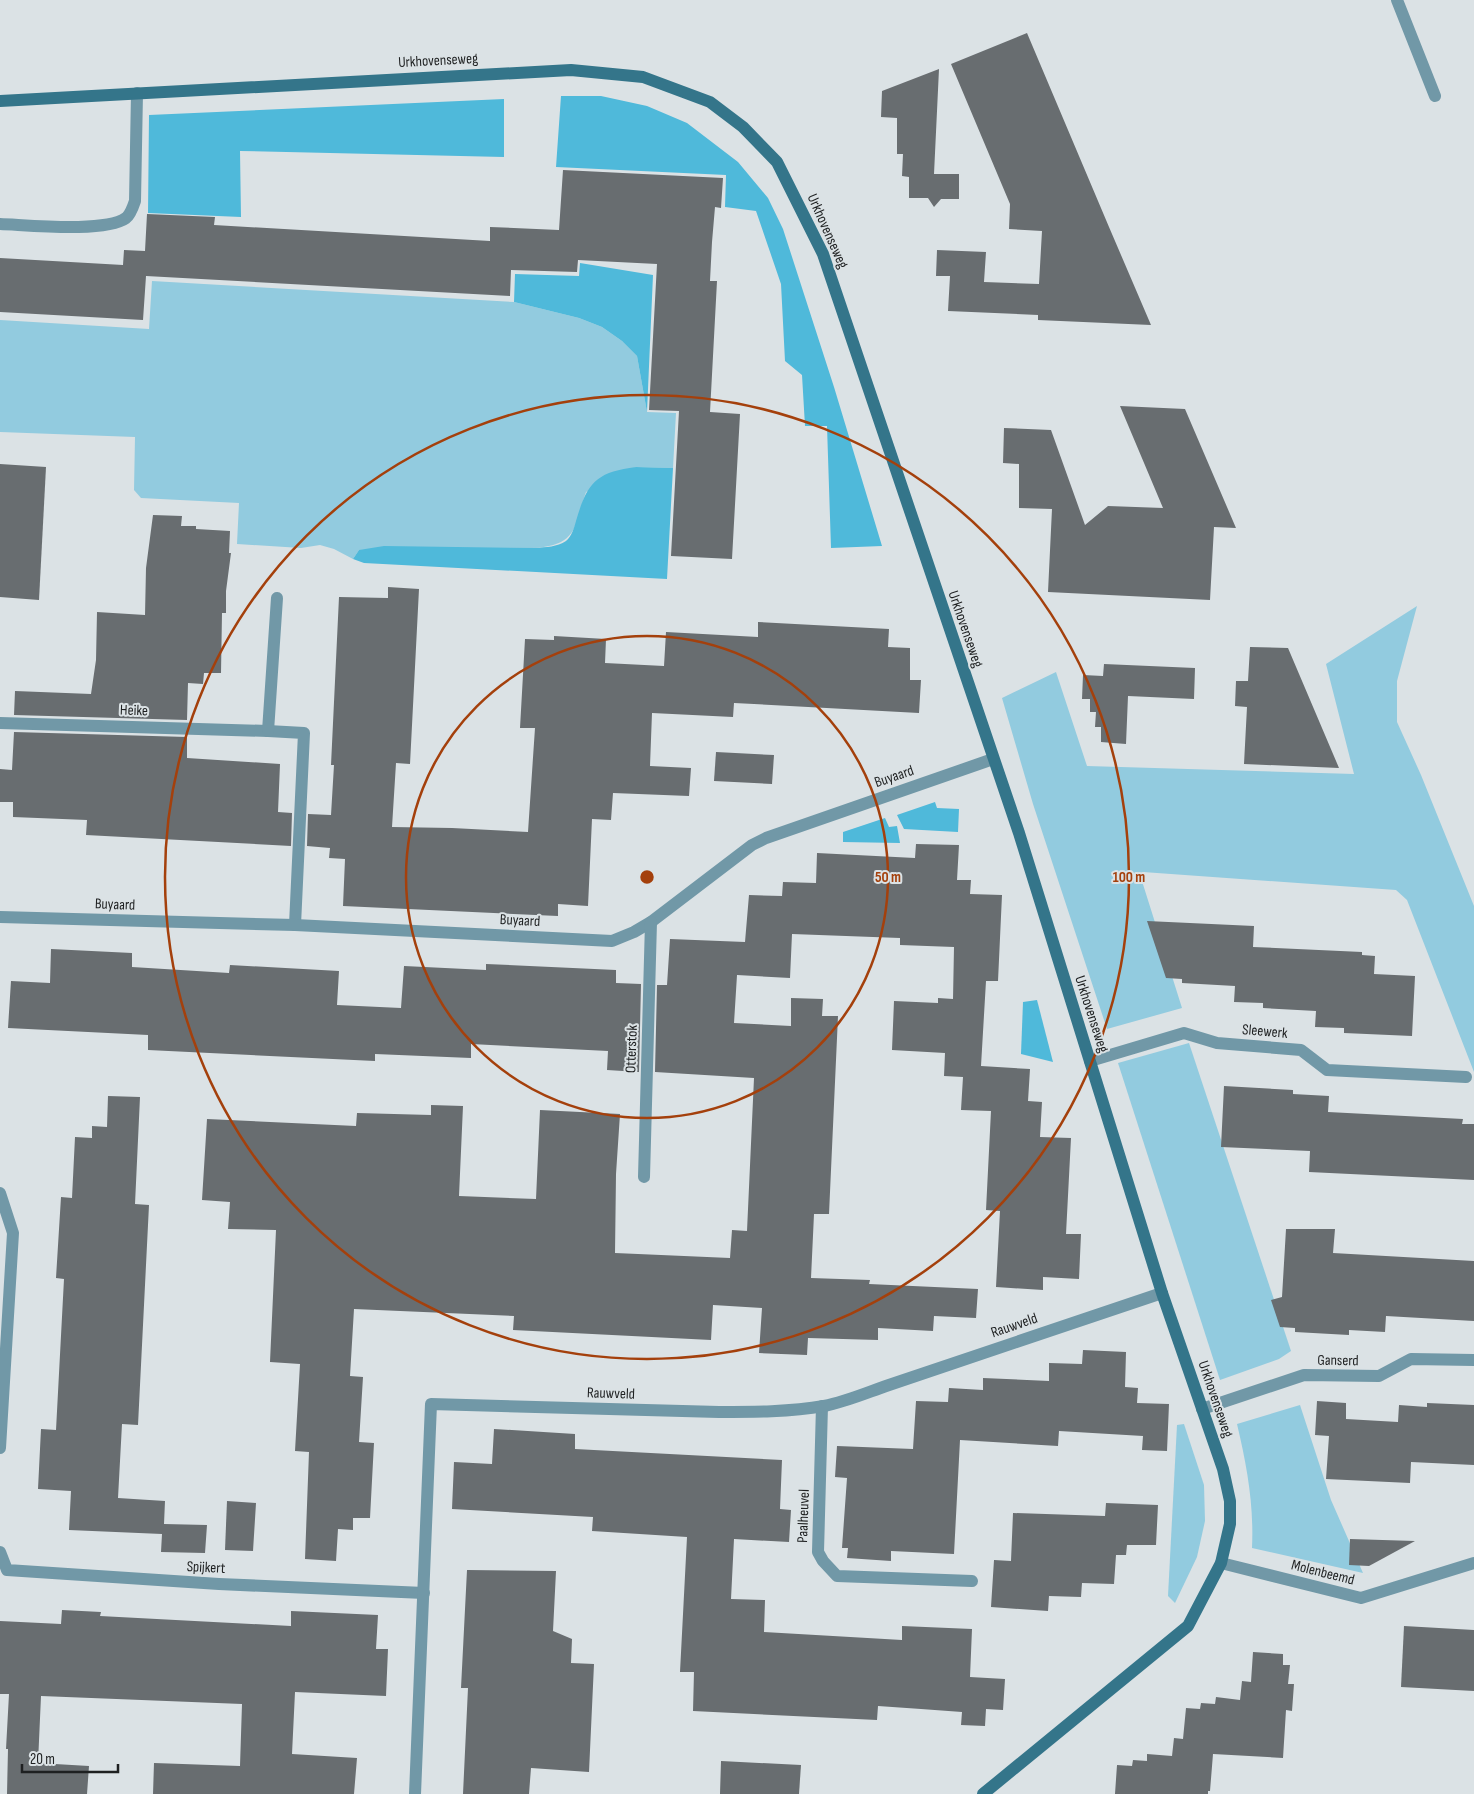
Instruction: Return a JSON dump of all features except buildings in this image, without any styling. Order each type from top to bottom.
[{"type":"street","points":[[1398,0],[1435,96]]},
{"type":"street","name":"Urkhovenseweg","points":[[0,101],[571,70],[643,77],[710,102],[736,122],[777,162],[823,254],[1019,833],[1162,1293],[1223,1469],[1230,1501],[1230,1524],[1221,1563],[1188,1626],[984,1794]]},
{"type":"street","points":[[0,224],[95,227],[114,224],[128,217],[135,201],[137,93]]},
{"type":"street","points":[[268,731],[277,598]]},
{"type":"street","name":"Heike","points":[[0,722],[268,731],[304,734],[295,925]]},
{"type":"street","name":"Buyaard","points":[[0,917],[295,925],[612,941],[634,932],[651,922],[752,845],[766,838],[993,759]]},
{"type":"street","name":"Otterstok","points":[[644,1177],[651,922]]},
{"type":"street","name":"Sleewerk","points":[[1090,1061],[1184,1033],[1217,1043],[1301,1050],[1327,1070],[1466,1077]]},
{"type":"street","points":[[0,1193],[14,1233],[0,1448]]},
{"type":"street","name":"Rauwveld","points":[[415,1794],[431,1404],[719,1412],[758,1412],[822,1406],[845,1401],[896,1382],[1162,1293]]},
{"type":"street","name":"Ganserd","points":[[1202,1409],[1304,1375],[1379,1376],[1411,1359],[1474,1360]]},
{"type":"street","name":"Paalheuvel","points":[[822,1406],[818,1552],[823,1561],[837,1576],[972,1581]]},
{"type":"street","name":"Spijkert","points":[[0,1552],[7,1570],[219,1584],[424,1593]]},
{"type":"street","name":"Molenbeemd","points":[[1221,1563],[1361,1598],[1474,1563]]},
{"type":"shaded area","points":[[561,96],[601,96],[647,106],[687,123],[738,162],[768,198],[783,229],[834,387],[882,546],[831,548],[827,426],[805,426],[802,375],[785,361],[781,284],[756,211],[725,207],[726,175],[556,167]]},
{"type":"shaded area","points":[[504,99],[504,157],[240,151],[241,217],[148,213],[149,115]]},
{"type":"shaded area","points":[[580,263],[653,275],[647,412],[637,356],[622,341],[602,327],[579,318],[514,302],[515,274],[579,276]]},
{"type":"shaded area","points":[[152,281],[514,302],[579,318],[602,327],[622,341],[637,356],[647,412],[676,413],[673,468],[636,467],[586,492],[572,532],[567,538],[550,546],[536,548],[359,550],[353,559],[334,549],[320,545],[301,548],[237,544],[239,503],[141,498],[134,490],[135,437],[0,432],[0,320],[149,329]]},
{"type":"shaded area","points":[[636,467],[673,468],[667,579],[364,563],[353,559],[359,550],[384,546],[536,548],[559,544],[568,539],[574,529],[584,497],[595,482],[611,472]]},
{"type":"shaded area","points":[[1417,606],[1397,681],[1397,722],[1421,775],[1474,906],[1474,1072],[1407,900],[1396,890],[1143,872],[1141,878],[1182,1008],[1107,1029],[1033,804],[1002,698],[1056,672],[1087,766],[1354,774],[1326,664]]},
{"type":"shaded area","points":[[935,802],[937,808],[959,809],[958,832],[904,829],[897,815]]},
{"type":"shaded area","points":[[885,818],[889,827],[897,826],[900,843],[843,842],[843,832]]},
{"type":"shaded area","points":[[1037,1000],[1053,1062],[1021,1054],[1023,1002]]},
{"type":"shaded area","points":[[1189,1043],[1291,1351],[1279,1359],[1220,1380],[1118,1063]]},
{"type":"shaded area","points":[[1300,1405],[1331,1500],[1363,1573],[1252,1548],[1252,1516],[1249,1486],[1237,1424]]},
{"type":"shaded area","points":[[1184,1424],[1204,1485],[1205,1521],[1197,1557],[1175,1603],[1168,1596],[1177,1425]]}]
